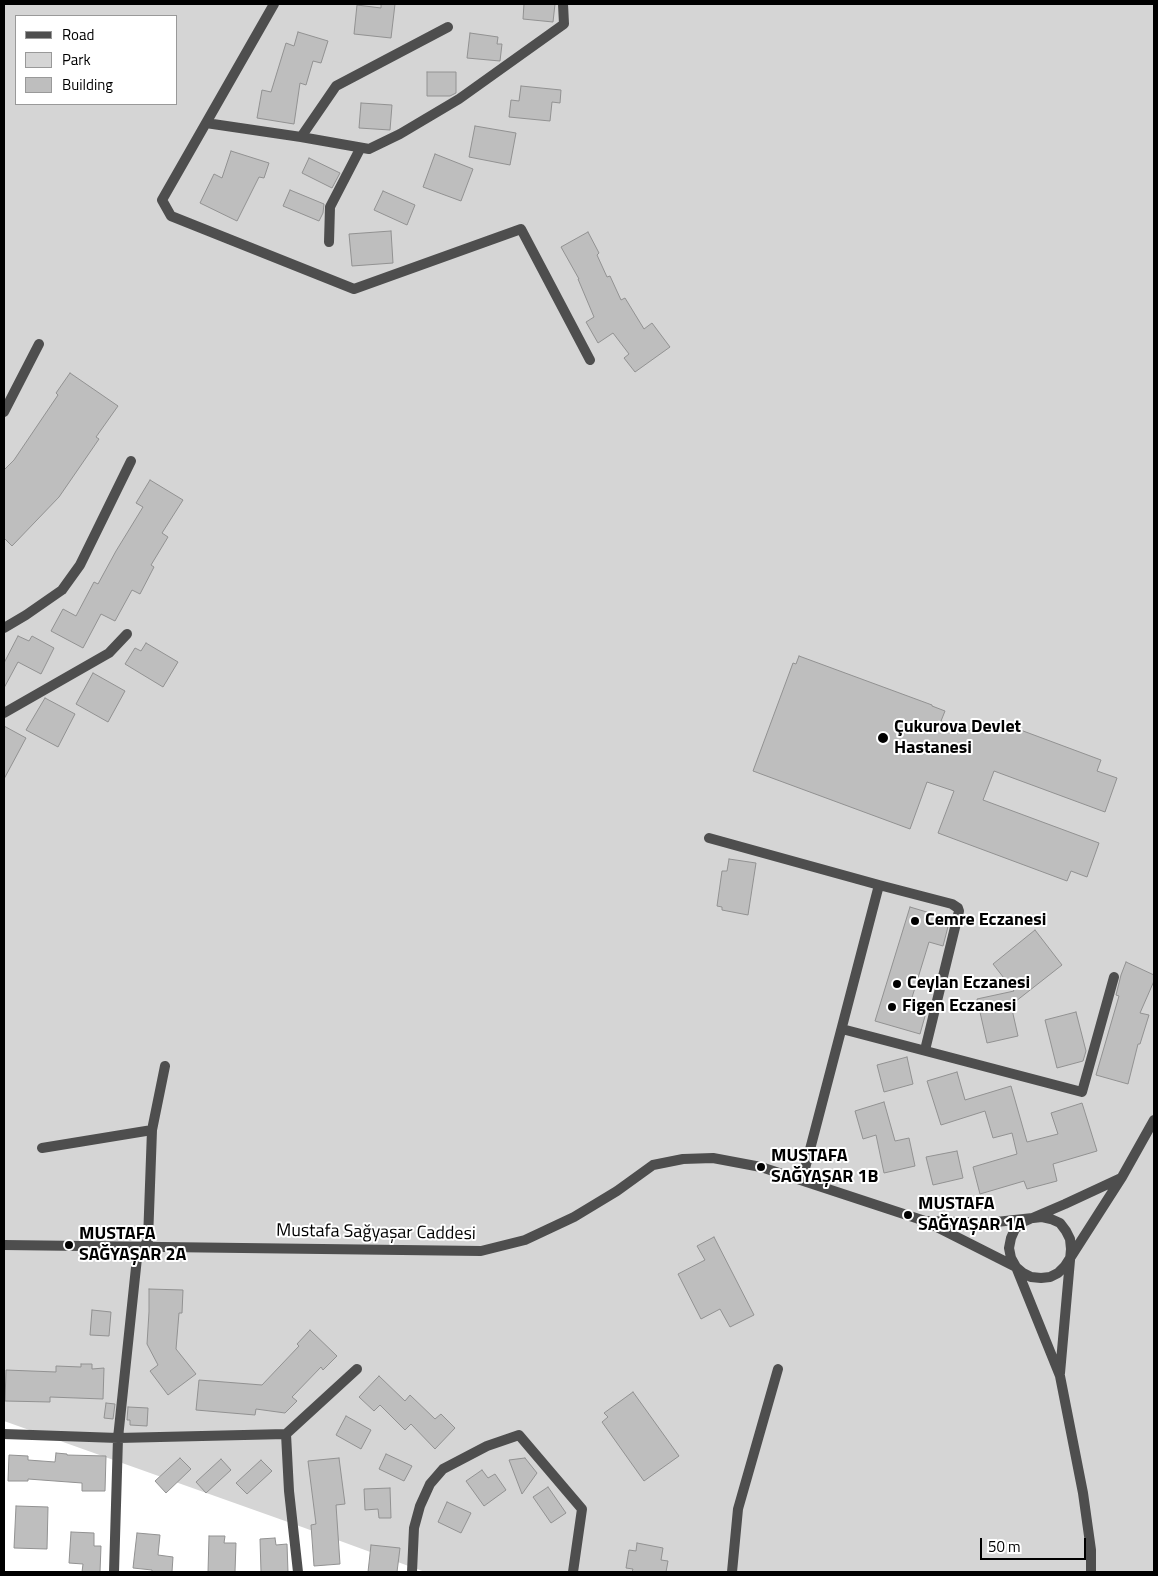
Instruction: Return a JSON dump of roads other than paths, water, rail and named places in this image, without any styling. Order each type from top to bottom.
[{"type":"street","points":[[274,4],[162,200],[171,216],[354,289],[521,229],[590,360]]},
{"type":"street","points":[[206,123],[301,136],[360,149],[369,149],[392,138],[459,99],[548,36],[564,24],[563,4]]},
{"type":"street","points":[[301,136],[336,86],[448,28]]},
{"type":"street","points":[[329,242],[330,207],[360,149]]},
{"type":"street","points":[[4,412],[39,344]]},
{"type":"street","points":[[4,628],[62,590],[80,565],[131,461]]},
{"type":"street","points":[[4,714],[109,653],[127,634]]},
{"type":"street","points":[[709,838],[955,905],[959,911],[924,1050]]},
{"type":"street","points":[[802,1180],[879,885]]},
{"type":"street","points":[[842,1028],[1082,1092],[1114,977]]},
{"type":"street","points":[[114,1572],[118,1438],[136,1258],[148,1240],[152,1130],[165,1066]]},
{"type":"street","points":[[926,1221],[1016,1267],[1023,1273],[1032,1277],[1050,1277],[1058,1273],[1065,1266],[1122,1177],[1154,1120]]},
{"type":"street","points":[[42,1148],[152,1130]]},
{"type":"street","name":"Mustafa Sağyaşar Caddesi","points":[[4,1245],[481,1251],[525,1240],[574,1217],[617,1191],[653,1165],[683,1159],[713,1158],[762,1167],[926,1221]]},
{"type":"street","points":[[1091,1572],[1091,1550],[1083,1493],[1060,1376],[1011,1258],[1009,1248],[1015,1229],[1023,1222],[1122,1177]]},
{"type":"street","points":[[926,1221],[987,1223],[1042,1217],[1060,1224],[1070,1239],[1071,1249],[1060,1376]]},
{"type":"street","points":[[4,1434],[118,1438],[286,1434],[356,1369]]},
{"type":"street","points":[[732,1572],[738,1509],[778,1369]]},
{"type":"street","points":[[286,1434],[289,1491],[298,1572]]},
{"type":"street","points":[[412,1572],[414,1528],[420,1506],[430,1484],[443,1469],[487,1446],[519,1435],[582,1509],[573,1572]]},
{"type":"place","name":"Çukurova Devlet Hastanesi","points":[[883,738]]},
{"type":"place","name":"Cemre Eczanesi","points":[[915,921]]},
{"type":"place","name":"Ceylan Eczanesi","points":[[897,984]]},
{"type":"place","name":"Figen Eczanesi","points":[[892,1007]]},
{"type":"place","name":"MUSTAFA SAĞYAŞAR 1B","points":[[761,1167]]},
{"type":"place","name":"MUSTAFA SAĞYAŞAR 1A","points":[[908,1215]]},
{"type":"place","name":"MUSTAFA SAĞYAŞAR 2A","points":[[69,1245]]}]
